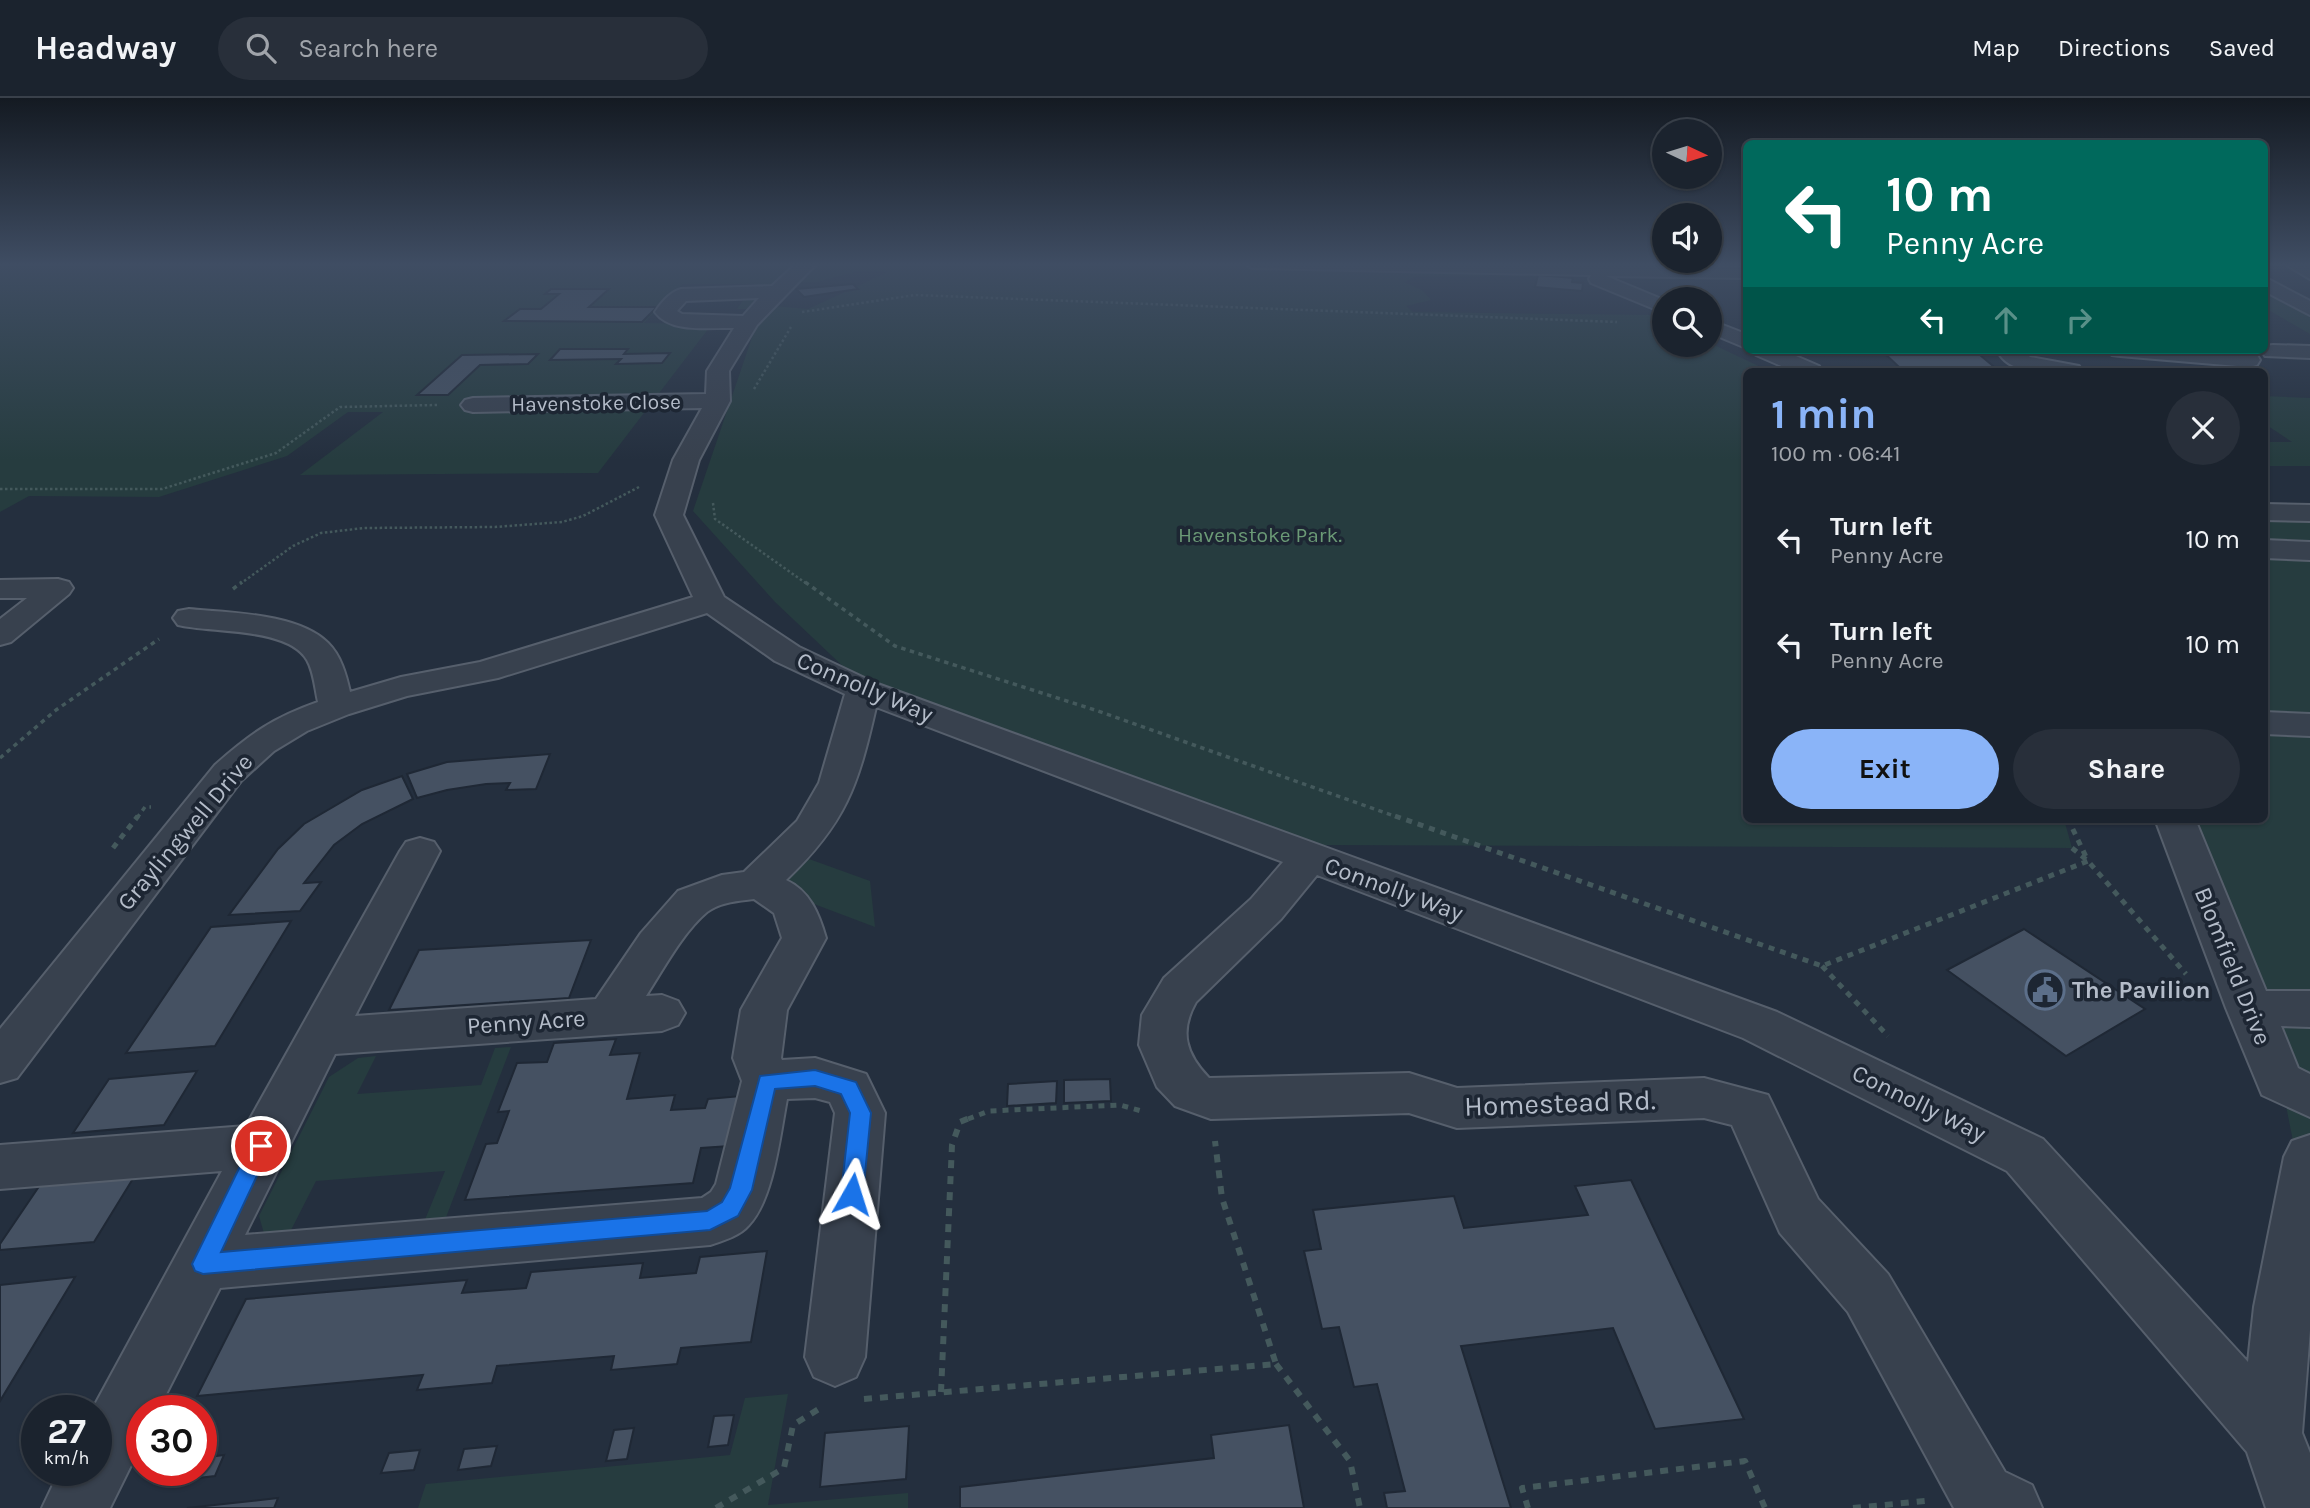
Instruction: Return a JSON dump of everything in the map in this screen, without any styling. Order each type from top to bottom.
[{"type":"street","points":[[711,602],[669,515],[686,460],[718,401],[718,371],[744,329]]},
{"type":"street","points":[[1722,331],[1743,341]]},
{"type":"street","points":[[2273,351],[2310,352]]},
{"type":"street","points":[[1773,354],[1804,368]]},
{"type":"street","points":[[2011,354],[2024,362],[2055,368]]},
{"type":"street","points":[[2129,354],[2148,363],[2249,360]]},
{"type":"street","name":"Havenstoke Close","points":[[473,405],[718,401]]},
{"type":"street","points":[[2268,512],[2310,513]]},
{"type":"street","points":[[2268,549],[2310,551]]},
{"type":"street","points":[[0,589],[58,588],[0,635]]},
{"type":"street","name":"Connolly Way","points":[[711,602],[788,654],[863,690],[1760,1025],[2025,1155],[2271,1433],[2300,1508]]},
{"type":"street","name":"Graylingwell Drive","points":[[0,1064],[228,773],[261,743],[283,730],[337,707],[401,687],[486,671],[711,602]]},
{"type":"street","points":[[189,618],[262,628],[303,637],[320,652],[337,707]]},
{"type":"street","points":[[203,1264],[710,1220],[730,1209],[741,1190],[767,1081],[757,1058],[764,1010],[804,938],[795,907],[772,890],[756,885],[808,835],[827,807],[863,690]]},
{"type":"street","points":[[2268,723],[2310,725]]},
{"type":"street","name":"Blomfield Drive","points":[[2177,823],[2279,1081],[2310,1097]]},
{"type":"street","points":[[112,1438],[318,1037],[420,851]]},
{"type":"street","points":[[1211,1099],[1192,1092],[1174,1073],[1163,1045],[1165,1015],[1180,990],[1266,909],[1310,857]]},
{"type":"street","name":"Penny Acre","points":[[318,1037],[610,1016],[656,944],[693,901],[722,889],[756,885]]},
{"type":"street","points":[[2249,1008],[2310,1009]]},
{"type":"street","points":[[610,1016],[662,1013]]},
{"type":"street","points":[[767,1081],[815,1078],[849,1087],[860,1113],[835,1357]]},
{"type":"street","name":"Homestead Rd.","points":[[1211,1099],[1409,1093],[1457,1108],[1704,1098],[1750,1109],[1800,1216],[1868,1293],[1995,1502]]},
{"type":"street","points":[[0,1167],[261,1146]]},
{"type":"street","points":[[2271,1433],[2283,1307],[2310,1157]]},
{"type":"street","points":[[75,1508],[87,1486]]},
{"type":"path","points":[[750,396],[791,329]]},
{"type":"path","points":[[0,489],[162,489],[276,453],[340,407],[473,405]]},
{"type":"path","points":[[0,758],[56,710],[310,537],[325,532],[413,526],[531,526],[564,522],[586,516],[641,486],[678,485]]},
{"type":"path","points":[[713,496],[715,519],[895,646],[1095,710],[1822,966],[2088,862]]},
{"type":"path","points":[[2070,823],[2088,862]]},
{"type":"path","points":[[2072,848],[2088,862],[2188,976]]},
{"type":"path","points":[[1211,1099],[1222,1198],[1276,1364],[1350,1461],[1360,1508]]},
{"type":"path","points":[[941,1392],[952,1144],[960,1122],[989,1111],[1120,1105],[1133,1106],[1152,1116]]},
{"type":"path","points":[[854,1400],[1276,1364]]},
{"type":"path","points":[[716,1508],[784,1468],[793,1425],[829,1402]]},
{"type":"path","points":[[1528,1508],[1522,1489],[1745,1461],[1765,1508]]},
{"type":"path","points":[[1853,1508],[1995,1502]]},
{"type":"green space","points":[[0,329],[708,329],[598,473],[300,475],[383,412],[348,412],[287,456],[159,497],[29,496],[0,512]]},
{"type":"green space","name":"Havenstoke Park.","points":[[755,329],[1652,329],[1652,357],[1722,357],[1722,349],[1763,368],[1743,368],[1743,823],[2065,823],[2072,848],[1321,845],[849,672],[775,602],[693,511]]},
{"type":"green space","points":[[2268,396],[2310,398],[2310,466],[2268,466],[2268,442],[2292,442],[2268,426]]},
{"type":"green space","points":[[2268,520],[2310,521],[2310,716],[2268,714]]},
{"type":"green space","points":[[2268,733],[2310,735],[2310,1227],[2269,1020],[2169,823],[2268,823]]},
{"type":"green space","points":[[798,855],[870,881],[875,927],[806,901],[778,873]]},
{"type":"green space","points":[[511,1047],[445,1220],[424,1222],[445,1171],[316,1181],[289,1234],[265,1237],[259,1216],[329,1077],[358,1058],[376,1056],[357,1094],[481,1085],[495,1048]]},
{"type":"green space","points":[[788,1394],[768,1505],[908,1493],[908,1508],[418,1508],[426,1484],[730,1455],[745,1398]]},
{"type":"building","points":[[560,349],[628,349],[624,354],[670,353],[662,363],[616,364],[621,359],[550,360]]},
{"type":"building","points":[[538,354],[528,364],[480,365],[448,395],[417,395],[462,355]]},
{"type":"building","points":[[1885,354],[1979,354],[1995,368],[1900,368]]},
{"type":"building","points":[[550,754],[536,789],[506,790],[510,783],[486,784],[417,798],[407,774],[447,762]]},
{"type":"building","points":[[402,776],[413,799],[362,824],[334,845],[304,883],[321,882],[300,911],[229,915],[278,849],[304,824],[362,790]]},
{"type":"building","points":[[291,921],[215,1046],[126,1053],[211,927]]},
{"type":"building","name":"The Pavilion","points":[[2024,929],[2145,1009],[2066,1056],[1947,970]]},
{"type":"building","points":[[591,940],[569,998],[389,1010],[419,950]]},
{"type":"building","points":[[616,1039],[610,1055],[640,1053],[627,1099],[675,1095],[671,1110],[705,1108],[708,1099],[741,1096],[730,1146],[701,1148],[693,1183],[465,1200],[486,1144],[497,1143],[509,1111],[498,1112],[517,1063],[547,1062],[554,1043]]},
{"type":"building","points":[[197,1071],[164,1125],[73,1133],[109,1079]]},
{"type":"building","points":[[1110,1079],[1111,1101],[1064,1103],[1064,1080]]},
{"type":"building","points":[[1057,1081],[1056,1103],[1007,1106],[1008,1084]]},
{"type":"building","points":[[134,1177],[94,1242],[0,1250],[0,1244],[40,1185]]},
{"type":"building","points":[[1631,1180],[1744,1419],[1655,1429],[1613,1328],[1461,1346],[1511,1508],[1387,1508],[1384,1493],[1405,1491],[1377,1384],[1354,1387],[1339,1327],[1322,1329],[1304,1251],[1321,1249],[1313,1210],[1454,1196],[1464,1228],[1588,1215],[1575,1186]]},
{"type":"building","points":[[767,1251],[751,1342],[681,1348],[677,1364],[611,1370],[614,1356],[497,1366],[492,1383],[417,1390],[423,1375],[198,1395],[246,1299],[467,1280],[462,1293],[526,1288],[531,1272],[643,1263],[640,1278],[696,1273],[700,1257]]},
{"type":"building","points":[[75,1277],[0,1401],[0,1285]]},
{"type":"building","points":[[734,1415],[728,1445],[708,1447],[714,1416]]},
{"type":"building","points":[[1289,1425],[1304,1508],[960,1508],[960,1487],[1214,1458],[1211,1435]]},
{"type":"building","points":[[909,1426],[906,1479],[820,1487],[825,1433]]},
{"type":"building","points":[[634,1428],[627,1459],[606,1461],[614,1430]]},
{"type":"building","points":[[497,1446],[491,1466],[458,1470],[464,1449]]},
{"type":"building","points":[[420,1450],[414,1470],[381,1473],[389,1453]]},
{"type":"building","points":[[224,1455],[217,1471],[217,1456]]},
{"type":"building","points":[[278,1498],[274,1508],[187,1508]]},
{"type":"place","name":"The Pavilion","points":[[2045,990]]},
{"type":"route","points":[[261,1146],[203,1264],[710,1220],[730,1209],[741,1190],[767,1081],[815,1078],[849,1087],[860,1113],[852,1194]]}]
